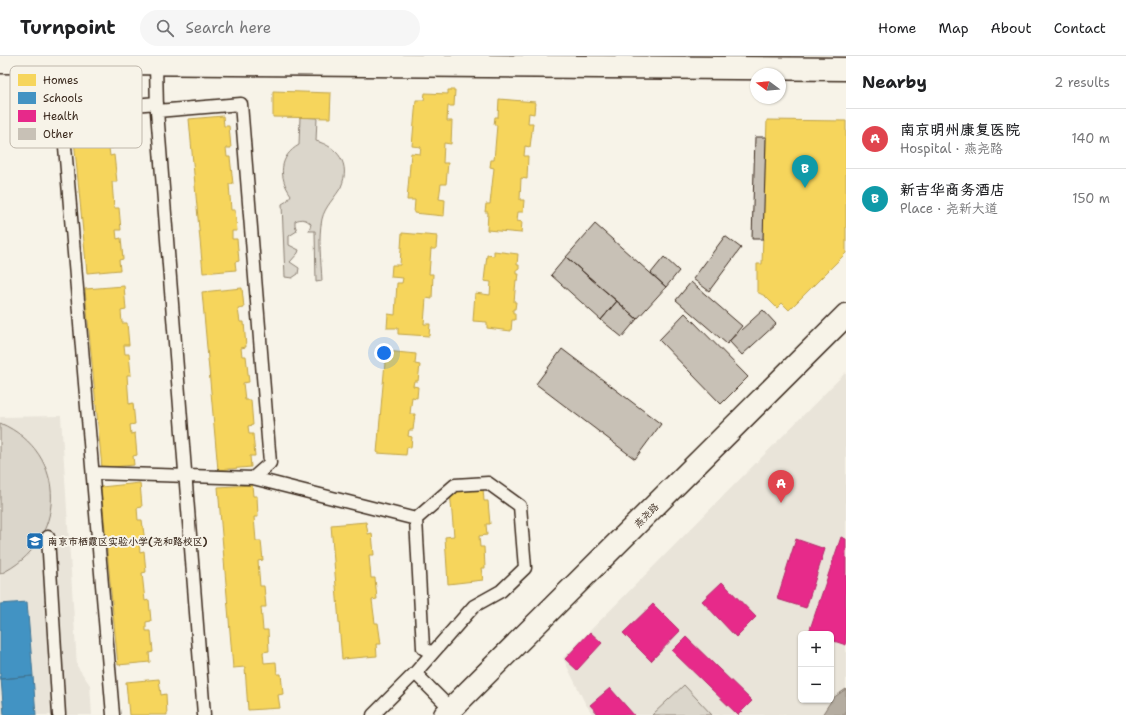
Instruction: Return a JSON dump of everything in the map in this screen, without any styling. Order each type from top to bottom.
[{"type":"main road","points":[[0,62],[846,69]]},
{"type":"main road","name":"燕尧路","points":[[448,712],[846,315]]},
{"type":"lane","points":[[156,64],[157,107],[204,715]]},
{"type":"lane","points":[[142,107],[241,104],[270,463],[254,478]]},
{"type":"lane","points":[[65,148],[113,715]]},
{"type":"lane","points":[[93,473],[254,478],[416,518]]},
{"type":"lane","points":[[373,715],[432,654],[474,606],[501,591],[525,568],[520,506],[488,483],[455,485],[416,518]]},
{"type":"lane","points":[[416,518],[423,648],[432,654]]},
{"type":"lane","points":[[48,537],[59,715]]},
{"type":"lane","points":[[415,672],[448,712]]},
{"type":"shaded area","points":[[300,117],[317,118],[316,141],[331,147],[336,152],[343,164],[344,171],[344,179],[341,187],[323,214],[320,242],[322,281],[316,282],[315,231],[309,231],[311,224],[304,220],[295,221],[297,231],[289,236],[289,245],[299,250],[290,262],[299,268],[298,274],[292,278],[285,277],[282,204],[287,201],[291,195],[284,181],[283,167],[287,155],[299,145]]},
{"type":"shaded area","points":[[846,372],[846,715],[593,715],[585,703],[563,658]]},
{"type":"shaded area","name":"南京市栖霞区实验小学(尧和路校区)","points":[[61,416],[77,666],[90,685],[92,715],[0,715],[0,417]]},
{"type":"shaded area","points":[[0,423],[23,437],[39,455],[48,476],[51,498],[48,521],[38,542],[22,560],[0,574]]},
{"type":"shaded area","points":[[684,685],[712,715],[652,715]]},
{"type":"shaded area","points":[[846,689],[846,715],[822,715],[830,703],[834,703],[834,697]]},
{"type":"building: Homes","points":[[448,90],[455,90],[454,106],[448,106],[447,121],[452,121],[451,144],[444,143],[443,163],[448,163],[446,184],[441,184],[439,199],[445,200],[444,216],[414,213],[415,200],[407,200],[411,153],[420,154],[421,147],[412,146],[416,100],[424,100],[425,93],[448,94]]},
{"type":"building: Homes","points":[[273,91],[331,93],[330,118],[273,117]]},
{"type":"building: Homes","points":[[499,99],[535,102],[534,114],[529,113],[528,123],[533,123],[530,147],[525,146],[524,156],[528,156],[527,179],[521,178],[520,200],[524,200],[523,212],[518,212],[517,221],[522,222],[521,233],[487,230],[488,212],[485,212],[486,204],[490,204],[494,168],[490,167],[491,160],[494,160],[497,125],[494,125],[495,117],[498,117]]},
{"type":"building: Homes","points":[[223,116],[224,126],[229,126],[231,148],[226,148],[227,157],[230,157],[233,184],[229,184],[231,210],[235,210],[237,231],[232,231],[232,239],[237,239],[239,261],[235,262],[236,270],[203,273],[189,119]]},
{"type":"building: Homes","points":[[767,120],[846,121],[846,253],[789,310],[782,303],[777,308],[765,296],[757,292],[757,264],[762,264]]},
{"type":"building: Homes","points":[[75,148],[109,148],[110,156],[114,155],[117,182],[112,182],[114,208],[119,208],[121,230],[116,230],[117,239],[121,238],[123,259],[119,260],[120,270],[87,273]]},
{"type":"building: Homes","points":[[402,233],[437,236],[436,249],[431,249],[429,274],[433,274],[432,299],[426,298],[424,324],[430,324],[429,336],[398,334],[398,328],[387,328],[388,314],[395,315],[397,283],[402,283],[403,278],[391,277],[392,265],[400,265]]},
{"type":"building: Homes","points":[[494,251],[518,254],[517,265],[519,265],[519,270],[516,270],[516,274],[519,274],[518,280],[516,280],[514,302],[516,302],[515,309],[513,309],[513,313],[515,313],[515,320],[512,320],[511,331],[487,328],[487,322],[473,321],[475,293],[490,295],[491,282],[484,281],[487,255],[494,256]]},
{"type":"building: Homes","points":[[124,286],[126,310],[121,311],[122,323],[127,323],[129,345],[124,345],[125,354],[129,354],[131,375],[127,375],[129,404],[133,403],[135,424],[130,425],[131,434],[135,433],[137,455],[133,456],[134,465],[102,468],[85,289]]},
{"type":"building: Homes","points":[[242,288],[244,308],[238,309],[240,322],[244,322],[246,347],[241,348],[242,356],[246,356],[249,382],[243,383],[245,400],[251,400],[253,425],[248,426],[249,434],[253,434],[255,456],[250,456],[251,467],[218,470],[202,292]]},
{"type":"building: Homes","points":[[386,351],[416,354],[415,364],[420,365],[418,381],[414,381],[413,386],[418,387],[417,398],[412,397],[410,414],[415,414],[413,430],[409,430],[408,436],[412,437],[411,448],[407,447],[406,455],[377,453]]},
{"type":"building: Homes","points":[[140,483],[142,507],[137,508],[138,520],[142,520],[145,542],[139,543],[140,552],[144,551],[146,572],[142,573],[145,601],[149,600],[151,621],[146,622],[146,631],[151,631],[153,652],[149,653],[150,662],[118,665],[101,487]]},
{"type":"building: Homes","points":[[252,485],[253,496],[257,496],[258,517],[254,517],[256,541],[261,541],[263,560],[258,561],[260,586],[264,586],[266,607],[261,607],[263,630],[268,630],[269,651],[263,652],[264,663],[276,662],[277,674],[281,674],[283,694],[278,695],[280,708],[248,710],[245,667],[233,668],[218,487]]},
{"type":"building: Homes","points":[[483,488],[484,501],[488,501],[490,524],[486,524],[487,535],[479,536],[480,547],[484,547],[485,568],[481,568],[483,580],[448,584],[445,537],[454,536],[450,491]]},
{"type":"building: Homes","points":[[366,522],[368,534],[372,533],[374,555],[369,555],[371,578],[375,578],[377,599],[372,600],[375,623],[378,623],[381,644],[376,644],[377,656],[342,659],[331,525]]},
{"type":"building: Homes","points":[[159,679],[161,695],[166,694],[167,715],[129,715],[126,682]]},
{"type":"building: Schools","points":[[27,602],[33,676],[0,679],[0,604]]},
{"type":"building: Schools","points":[[33,676],[36,715],[4,715],[1,679]]},
{"type":"building: Health","points":[[841,537],[846,539],[846,645],[834,641],[834,631],[809,631]]},
{"type":"building: Health","points":[[796,539],[825,549],[806,608],[777,599]]},
{"type":"building: Health","points":[[722,582],[756,617],[736,637],[702,601]]},
{"type":"building: Health","points":[[653,604],[680,631],[651,661],[623,633]]},
{"type":"building: Health","points":[[590,632],[602,643],[577,670],[565,659]]},
{"type":"building: Health","points":[[686,637],[752,701],[738,715],[672,651]]},
{"type":"building: Health","points":[[610,688],[634,715],[599,715],[590,705]]},
{"type":"building: Other","points":[[755,137],[766,137],[763,239],[752,239]]},
{"type":"building: Other","points":[[595,224],[666,287],[637,319],[566,257]]},
{"type":"building: Other","points":[[725,236],[741,248],[709,291],[693,279]]},
{"type":"building: Other","points":[[566,257],[617,301],[601,320],[551,275]]},
{"type":"building: Other","points":[[664,257],[679,271],[666,287],[651,273]]},
{"type":"building: Other","points":[[691,282],[742,326],[727,344],[676,300]]},
{"type":"building: Other","points":[[617,301],[637,319],[622,337],[601,320]]},
{"type":"building: Other","points":[[763,310],[776,324],[742,355],[729,341]]},
{"type":"building: Other","points":[[685,313],[748,377],[721,404],[659,340]]},
{"type":"building: Other","points":[[562,349],[661,424],[635,459],[536,384]]},
{"type":"place","name":"新吉华商务酒店","points":[[805,188]]},
{"type":"place","name":"南京明州康复医院","points":[[781,503]]},
{"type":"place","name":"南京市栖霞区实验小学(尧和路校区)","points":[[35,541]]}]
